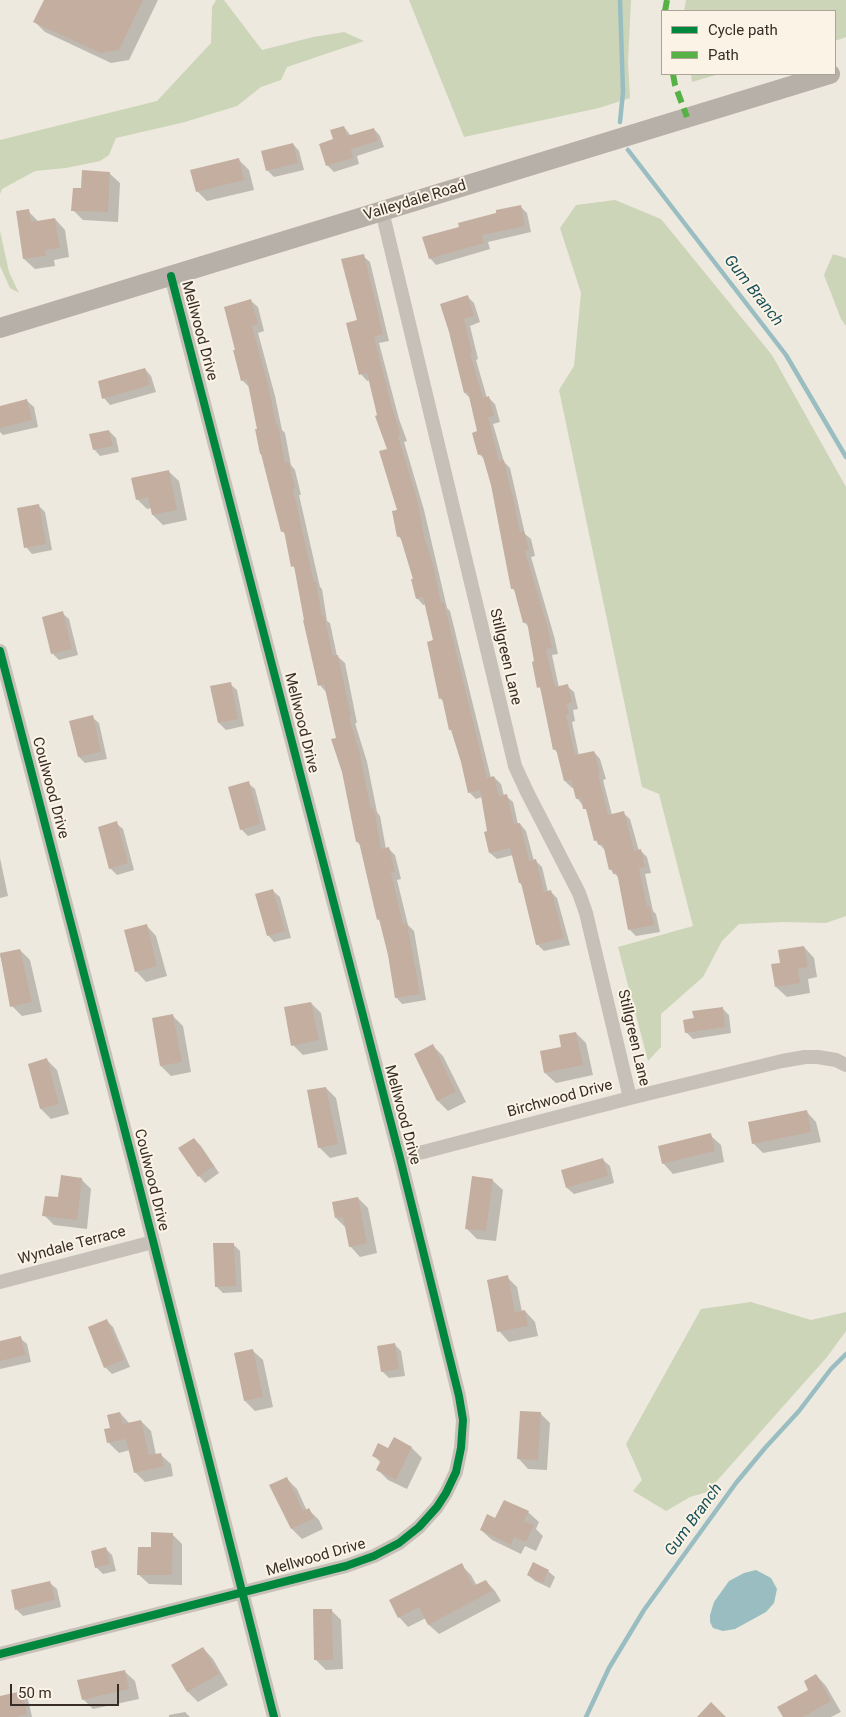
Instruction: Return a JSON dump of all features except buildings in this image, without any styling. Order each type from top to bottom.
[{"type":"street","name":"Valleydale Road","points":[[0,328],[827,75]]},
{"type":"street","name":"Stillgreen Lane","points":[[382,211],[515,766],[579,893],[586,913],[630,1098]]},
{"type":"street","name":"Mellwood Drive","points":[[0,1654],[346,1566],[389,1549],[419,1527],[446,1493],[456,1472],[462,1448],[463,1433],[459,1396],[400,1158],[171,276]]},
{"type":"street","name":"Coulwood Drive","points":[[0,651],[274,1717]]},
{"type":"street","name":"Birchwood Drive","points":[[400,1158],[630,1098],[782,1061],[805,1057],[827,1058],[842,1062],[846,1066]]},
{"type":"street","name":"Wyndale Terrace","points":[[0,1282],[153,1242]]},
{"type":"green space","points":[[216,0],[224,0],[262,50],[313,37],[344,32],[364,41],[287,67],[281,80],[261,87],[237,106],[185,122],[116,138],[109,155],[100,161],[66,168],[35,171],[2,189],[0,194],[0,140],[157,101],[211,43],[212,7]]},
{"type":"green space","points":[[409,0],[631,0],[628,62],[630,98],[599,108],[464,137]]},
{"type":"green space","points":[[686,0],[846,0],[846,37],[836,41],[836,10],[684,10]]},
{"type":"green space","points":[[691,75],[716,75],[692,82]]},
{"type":"green space","points":[[615,200],[661,219],[772,355],[846,487],[846,916],[826,923],[739,924],[722,941],[703,977],[661,1014],[661,1047],[648,1061],[618,947],[693,926],[659,794],[642,787],[559,390],[574,366],[581,293],[560,228],[576,205]]},
{"type":"green space","points":[[0,231],[9,272],[19,293],[10,288],[0,266]]},
{"type":"green space","points":[[833,254],[846,258],[846,326],[841,319],[824,275]]},
{"type":"green space","points":[[751,1302],[811,1320],[846,1312],[846,1331],[827,1357],[707,1492],[690,1497],[666,1511],[633,1491],[642,1480],[626,1444],[701,1309]]},
{"type":"water","points":[[756,1570],[771,1578],[777,1589],[774,1603],[766,1612],[735,1629],[723,1631],[713,1628],[710,1622],[710,1615],[714,1602],[729,1581],[744,1573]]},
{"type":"waterway","name":"Gum Branch","points":[[620,0],[623,92],[620,122]]},
{"type":"waterway","name":"Gum Branch","points":[[628,150],[786,355],[846,457]]},
{"type":"waterway","name":"Gum Branch","points":[[586,1717],[609,1668],[644,1610],[736,1483],[799,1411],[831,1369],[846,1354]]},
{"type":"marked path","points":[[665,10],[667,0]]},
{"type":"marked path","points":[[673,75],[687,117]]},
{"type":"cycle path","points":[[0,1654],[346,1566],[374,1556],[399,1543],[419,1527],[437,1507],[456,1472],[461,1448],[463,1420],[459,1396],[400,1158],[171,276]]},
{"type":"cycle path","points":[[0,651],[135,1170],[274,1717]]}]
